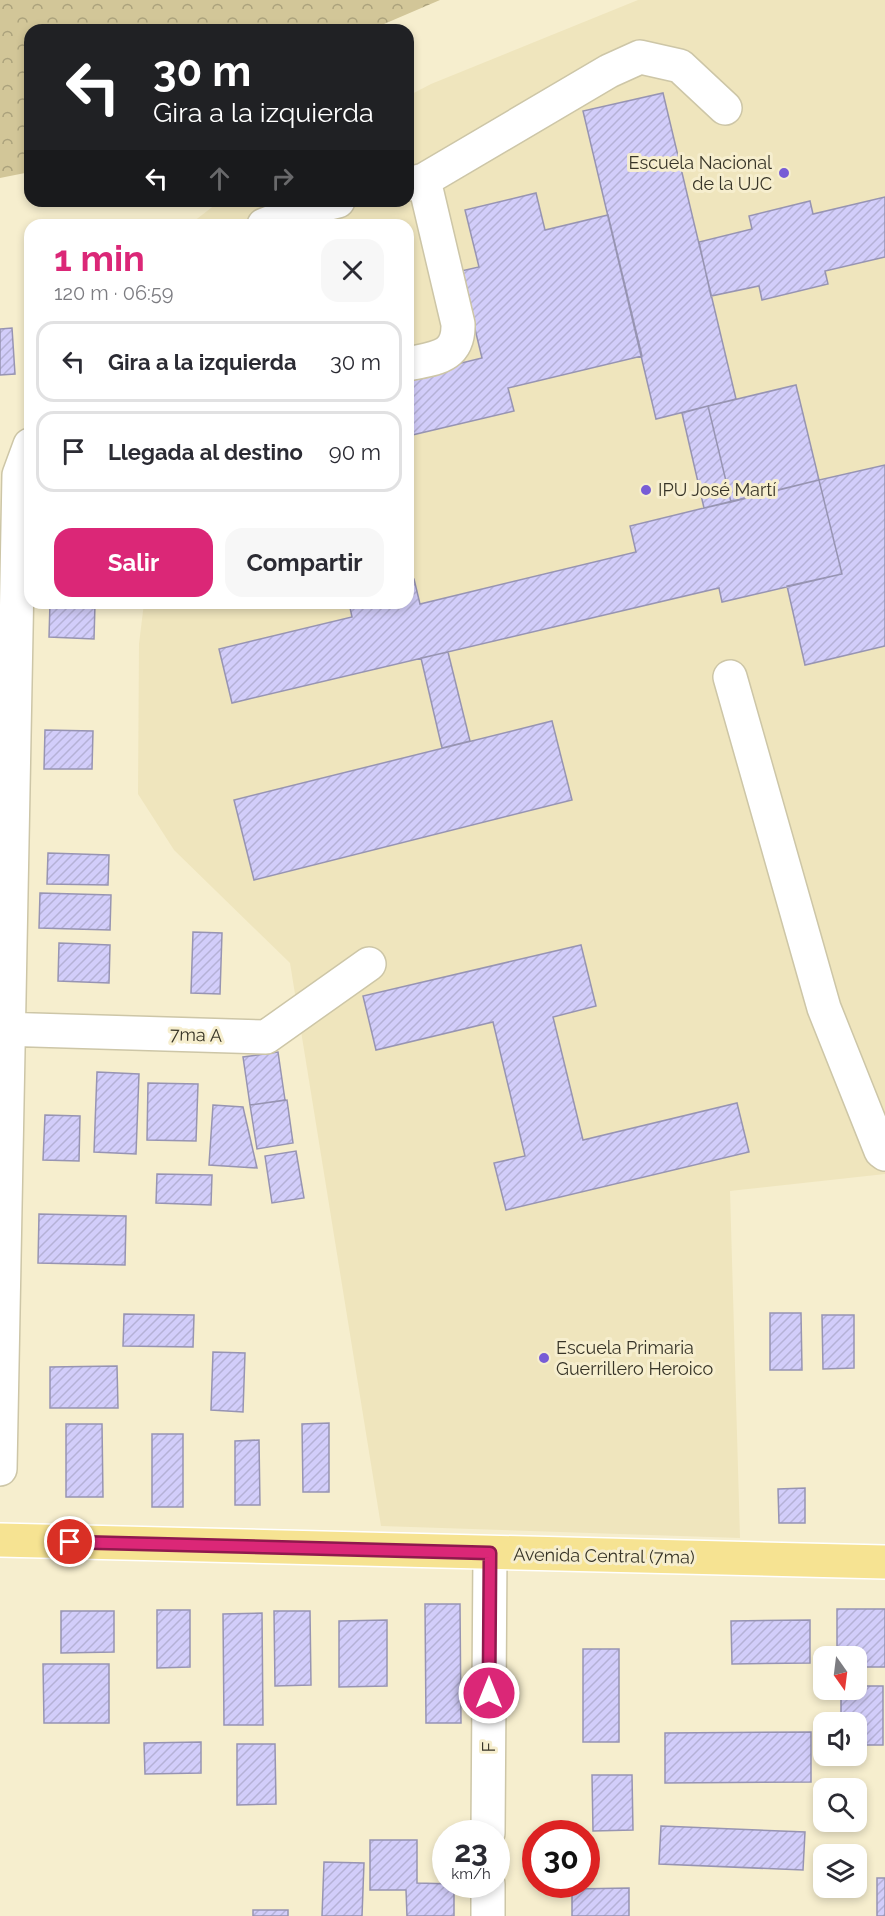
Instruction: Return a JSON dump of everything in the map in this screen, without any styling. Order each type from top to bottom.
[{"type":"main road","name":"Avenida Central (7ma)","points":[[0,1540],[885,1562]]},
{"type":"street","points":[[414,363],[441,356],[452,349],[459,338],[458,324],[416,182],[609,71],[640,57],[680,66],[725,108]]},
{"type":"street","points":[[307,217],[326,207]]},
{"type":"street","points":[[0,1469],[5,1029],[20,476],[24,464]]},
{"type":"street","points":[[730,677],[824,1008],[881,1151],[885,1154]]},
{"type":"street","name":"7ma A","points":[[5,1029],[266,1037],[369,964]]},
{"type":"street","name":"F","points":[[489,1820],[490,1553]]},
{"type":"street","points":[[488,1898],[488,1916]]},
{"type":"shaded area","points":[[638,0],[885,0],[885,1174],[730,1191],[740,1538],[381,1526],[290,963],[174,850],[138,794],[139,644],[143,609],[414,609],[414,219],[197,219],[212,207],[414,207],[414,93]]},
{"type":"green space","points":[[0,0],[440,0],[384,24],[24,24],[24,173],[0,178]]},
{"type":"building","points":[[663,93],[736,399],[656,419],[583,111]]},
{"type":"building","points":[[536,193],[545,230],[608,215],[642,356],[508,388],[514,411],[414,435],[414,375],[482,358],[461,271],[479,267],[465,210]]},
{"type":"building","points":[[885,197],[885,257],[825,271],[828,284],[762,300],[759,286],[711,296],[699,242],[752,229],[749,216],[810,201],[813,214]]},
{"type":"building","points":[[12,328],[15,374],[0,375],[0,329]]},
{"type":"building","points":[[796,385],[819,480],[731,502],[708,406]]},
{"type":"building","points":[[708,406],[731,502],[704,508],[682,413]]},
{"type":"building","points":[[885,465],[885,646],[805,665],[787,586],[842,574],[819,480]]},
{"type":"building","points":[[819,480],[842,574],[722,602],[719,588],[232,703],[219,649],[352,617],[350,609],[414,609],[414,579],[420,604],[636,552],[630,526]]},
{"type":"building","points":[[50,609],[95,609],[94,639],[49,637]]},
{"type":"building","points":[[448,652],[470,741],[442,748],[421,658]]},
{"type":"building","points":[[552,721],[572,800],[254,880],[234,800]]},
{"type":"building","points":[[45,730],[93,731],[92,769],[44,769]]},
{"type":"building","points":[[48,853],[109,855],[108,885],[47,884]]},
{"type":"building","points":[[40,893],[111,895],[110,930],[39,928]]},
{"type":"building","points":[[193,932],[222,933],[220,994],[191,993]]},
{"type":"building","points":[[59,943],[110,945],[109,983],[58,981]]},
{"type":"building","points":[[581,945],[596,1006],[553,1017],[583,1140],[737,1103],[749,1152],[506,1210],[494,1163],[525,1156],[493,1022],[376,1050],[363,996]]},
{"type":"building","points":[[278,1052],[285,1100],[250,1105],[243,1057]]},
{"type":"building","points":[[97,1072],[139,1074],[136,1154],[94,1152]]},
{"type":"building","points":[[148,1083],[198,1084],[196,1141],[147,1140]]},
{"type":"building","points":[[287,1100],[293,1143],[257,1149],[250,1105]]},
{"type":"building","points":[[213,1105],[243,1107],[257,1168],[209,1165]]},
{"type":"building","points":[[45,1115],[80,1116],[79,1161],[43,1160]]},
{"type":"building","points":[[296,1151],[304,1198],[272,1203],[265,1156]]},
{"type":"building","points":[[157,1174],[212,1175],[211,1205],[156,1203]]},
{"type":"building","points":[[39,1214],[126,1216],[125,1265],[38,1263]]},
{"type":"building","points":[[770,1313],[801,1313],[802,1370],[770,1370]]},
{"type":"building","points":[[124,1314],[194,1315],[193,1347],[123,1346]]},
{"type":"building","points":[[822,1315],[854,1315],[854,1368],[823,1369]]},
{"type":"building","points":[[213,1352],[245,1353],[243,1412],[211,1410]]},
{"type":"building","points":[[117,1366],[118,1408],[50,1408],[50,1367]]},
{"type":"building","points":[[329,1423],[329,1492],[303,1492],[302,1424]]},
{"type":"building","points":[[66,1424],[102,1424],[103,1497],[66,1497]]},
{"type":"building","points":[[152,1434],[183,1434],[183,1507],[152,1507]]},
{"type":"building","points":[[259,1440],[260,1505],[235,1505],[235,1441]]},
{"type":"building","points":[[805,1488],[805,1523],[779,1523],[778,1489]]},
{"type":"building","points":[[425,1604],[460,1604],[461,1723],[426,1723]]},
{"type":"building","points":[[837,1609],[885,1609],[885,1667],[867,1667],[867,1646],[837,1646]]},
{"type":"building","points":[[157,1610],[190,1610],[190,1667],[157,1668]]},
{"type":"building","points":[[61,1611],[114,1611],[114,1652],[61,1653]]},
{"type":"building","points":[[274,1611],[310,1611],[311,1685],[275,1686]]},
{"type":"building","points":[[262,1613],[263,1725],[224,1725],[223,1614]]},
{"type":"building","points":[[387,1620],[387,1686],[339,1687],[339,1621]]},
{"type":"building","points":[[810,1620],[810,1663],[732,1664],[731,1621]]},
{"type":"building","points":[[583,1649],[619,1649],[619,1742],[583,1742]]},
{"type":"building","points":[[43,1664],[109,1664],[109,1723],[44,1723]]},
{"type":"building","points":[[867,1686],[883,1686],[883,1745],[867,1745],[867,1712],[841,1712],[841,1700],[867,1700]]},
{"type":"building","points":[[811,1732],[811,1782],[665,1783],[665,1733]]},
{"type":"building","points":[[201,1742],[201,1773],[145,1774],[144,1743]]},
{"type":"building","points":[[237,1744],[275,1744],[276,1804],[237,1805]]},
{"type":"building","points":[[592,1775],[632,1775],[633,1830],[600,1831],[600,1820],[593,1820]]},
{"type":"building","points":[[661,1826],[805,1832],[803,1870],[659,1864]]},
{"type":"building","points":[[370,1840],[417,1840],[417,1883],[432,1883],[432,1898],[454,1898],[454,1916],[407,1916],[406,1890],[370,1890]]},
{"type":"building","points":[[324,1862],[364,1863],[362,1916],[322,1916]]},
{"type":"building","points":[[877,1878],[885,1878],[885,1916],[877,1916]]},
{"type":"building","points":[[629,1888],[629,1916],[572,1916],[572,1898],[600,1898],[600,1889]]},
{"type":"building","points":[[253,1910],[288,1910],[288,1916],[253,1916]]},
{"type":"place","name":"Escuela Nacional de la UJC","points":[[784,173]]},
{"type":"place","name":"IPU José Martí","points":[[646,490]]},
{"type":"place","name":"Escuela Primaria Guerrillero Heroico","points":[[544,1358]]},
{"type":"route","points":[[70,1542],[490,1553],[489,1693]]}]
